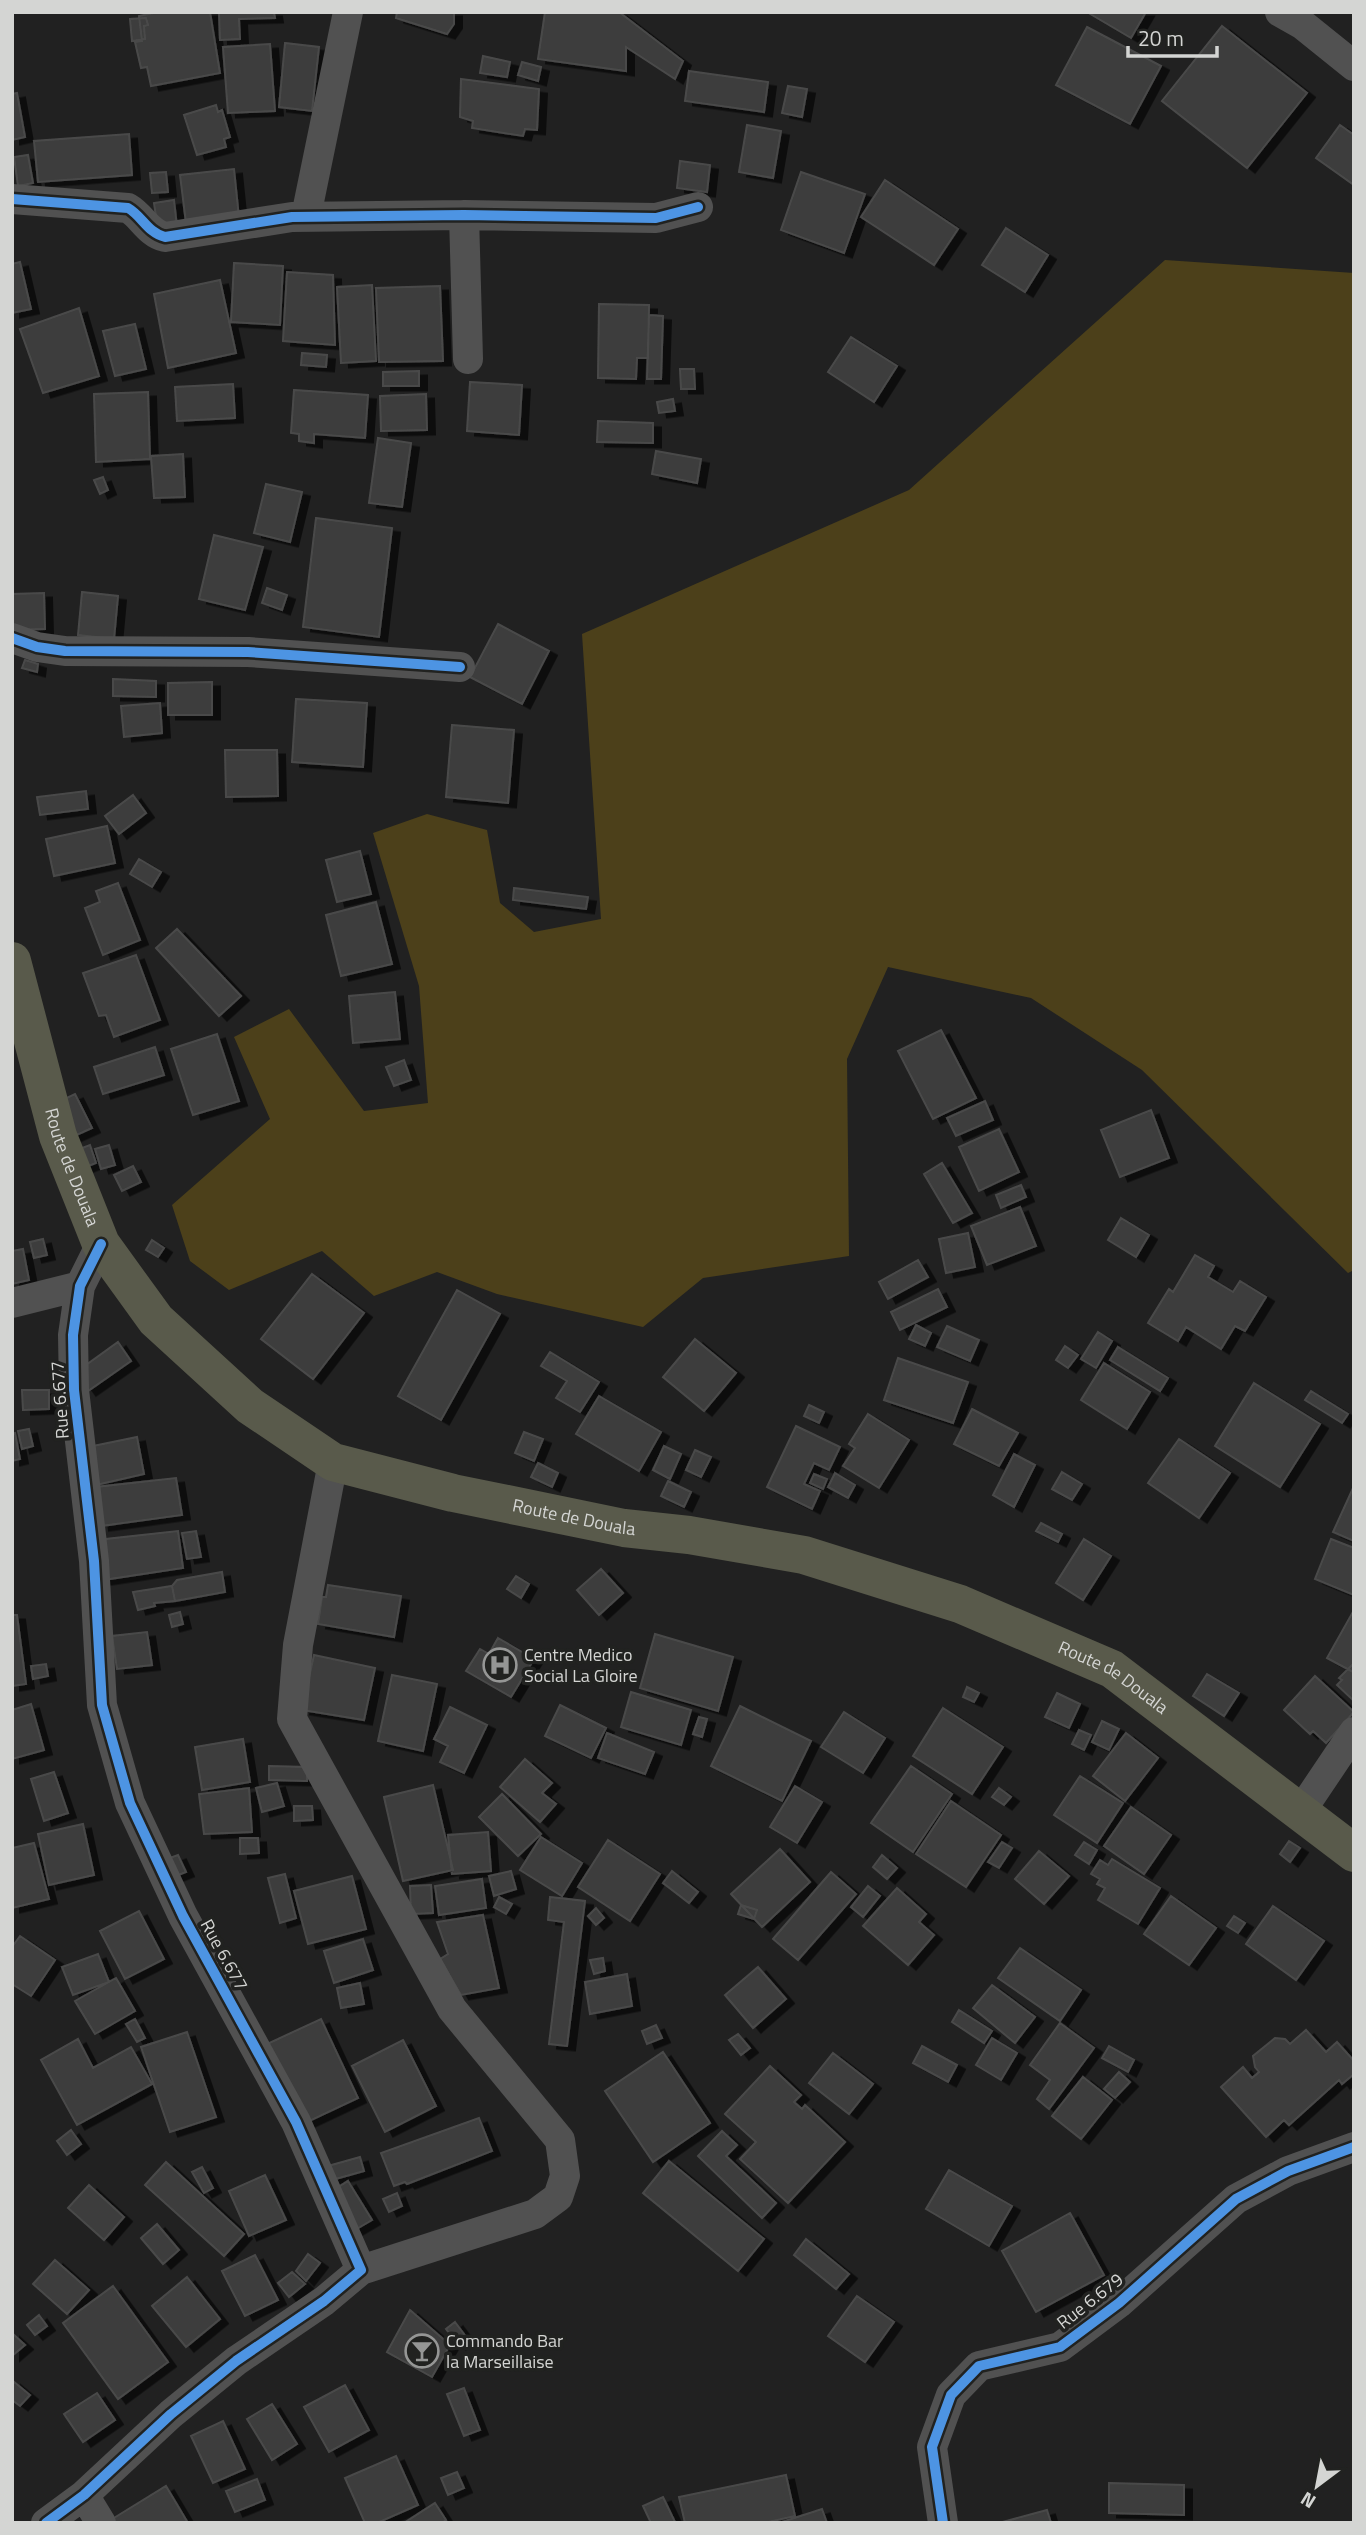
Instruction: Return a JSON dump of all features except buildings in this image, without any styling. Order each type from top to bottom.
[{"type":"highway","name":"Route de Douala","points":[[12,961],[58,1136],[101,1244],[156,1320],[250,1406],[333,1462],[453,1493],[624,1528],[689,1535],[804,1555],[960,1604],[1112,1669],[1354,1853]]},
{"type":"street","points":[[306,216],[348,12]]},
{"type":"street","points":[[1299,17],[1354,66]]},
{"type":"street","points":[[12,199],[128,208],[153,232],[165,237],[292,216],[656,218],[698,207]]},
{"type":"street","points":[[464,215],[468,359]]},
{"type":"street","points":[[12,638],[37,647],[65,651],[248,652],[460,667]]},
{"type":"street","name":"Rue 6.677","points":[[101,1244],[80,1286],[73,1335],[74,1390],[94,1561],[102,1704],[130,1804],[183,1916],[296,2122],[361,2270]]},
{"type":"street","points":[[12,1303],[80,1286]]},
{"type":"street","points":[[46,2523],[85,2495],[171,2414],[236,2361],[324,2301],[361,2270],[535,2214],[558,2197],[565,2176],[560,2140],[452,2010],[292,1718],[298,1645],[333,1462]]},
{"type":"street","points":[[1301,1811],[1354,1732]]},
{"type":"street","name":"Rue 6.679","points":[[943,2523],[932,2447],[951,2395],[979,2366],[1060,2347],[1119,2303],[1236,2199],[1288,2171],[1354,2147]]},
{"type":"street","points":[[85,2495],[101,2523]]},
{"type":"shaded area","points":[[1165,260],[1354,273],[1354,1270],[1348,1273],[1142,1070],[1031,998],[888,967],[847,1059],[849,1256],[703,1278],[643,1327],[497,1294],[437,1272],[374,1296],[322,1251],[229,1290],[190,1261],[172,1205],[270,1119],[234,1037],[289,1009],[364,1111],[428,1103],[419,986],[373,833],[427,814],[487,830],[500,903],[534,932],[601,919],[582,634],[909,490]]},
{"type":"cycle path","points":[[12,199],[128,208],[154,232],[165,237],[292,217],[464,215],[656,218],[698,207]]},
{"type":"cycle path","points":[[12,638],[37,647],[65,651],[248,652],[460,667]]},
{"type":"cycle path","points":[[46,2523],[84,2495],[171,2414],[236,2361],[324,2301],[361,2270],[296,2122],[183,1916],[130,1803],[102,1705],[94,1561],[74,1390],[73,1335],[80,1286],[101,1244]]},
{"type":"cycle path","points":[[943,2523],[932,2447],[951,2395],[979,2366],[1060,2347],[1119,2303],[1236,2199],[1288,2171],[1354,2147]]},
{"type":"place","name":"Centre Medico Social La Gloire","points":[[500,1665]]},
{"type":"place","name":"Commando Bar la Marseillaise","points":[[422,2351]]}]
